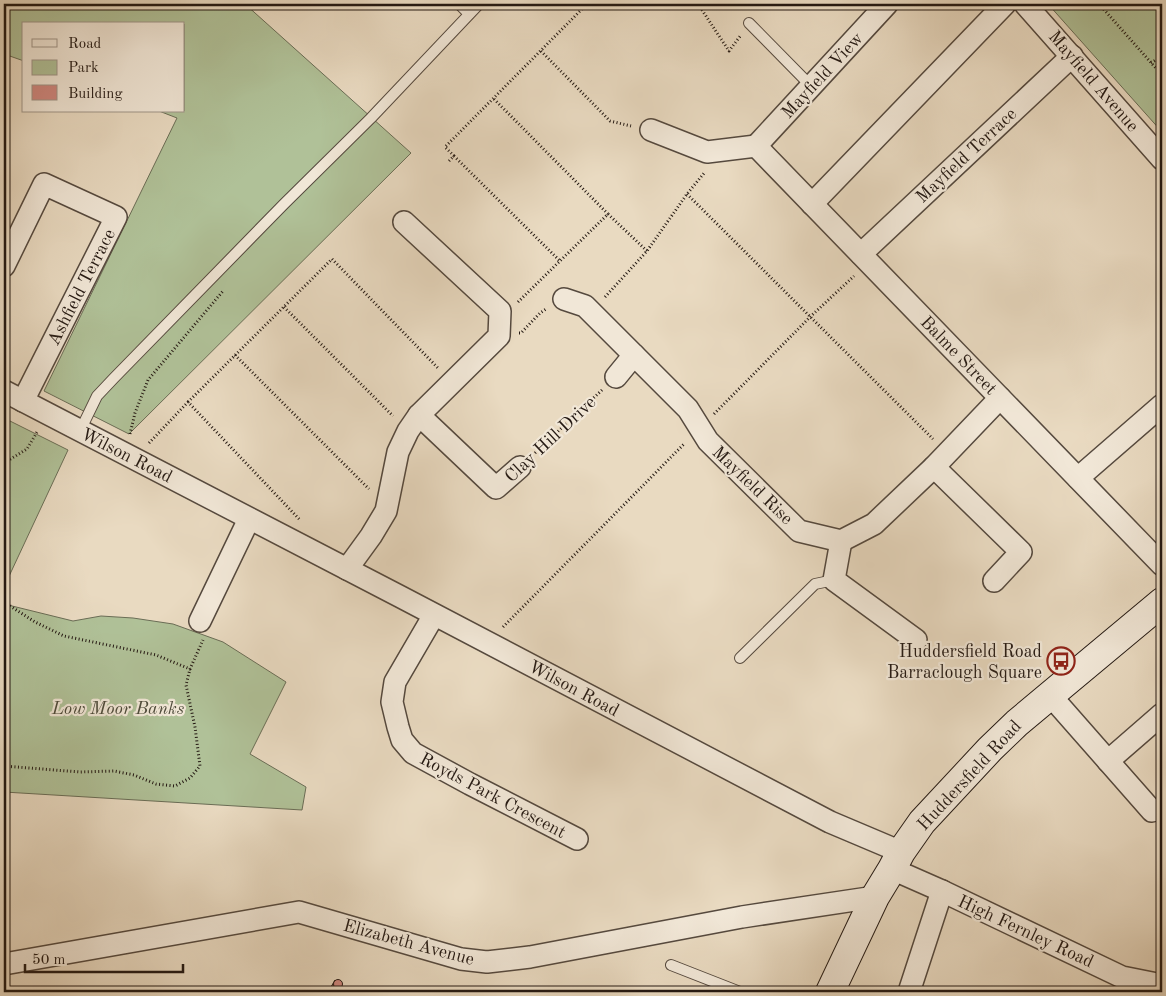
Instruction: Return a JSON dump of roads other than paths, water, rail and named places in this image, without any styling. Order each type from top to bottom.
[{"type":"main road","name":"Huddersfield Road","points":[[830,992],[875,897],[922,822],[1017,723],[1162,604]]},
{"type":"street","name":"Mayfield View","points":[[756,146],[887,4]]},
{"type":"street","points":[[812,204],[1005,4]]},
{"type":"street","name":"Mayfield Avenue","points":[[1026,4],[1162,159]]},
{"type":"street","name":"Mayfield Terrace","points":[[865,258],[1072,56]]},
{"type":"street","points":[[651,130],[707,152],[756,146]]},
{"type":"street","name":"Balme Street","points":[[756,146],[1162,565]]},
{"type":"street","name":"Ashfield Terrace","points":[[4,266],[44,184],[116,217],[23,401]]},
{"type":"street","points":[[347,569],[371,536],[386,511],[398,452],[414,423],[499,328],[500,311],[404,222]]},
{"type":"street","points":[[564,299],[585,306],[634,355],[616,377]]},
{"type":"street","name":"Mayfield Rise","points":[[634,355],[688,410],[708,441],[799,531],[841,541]]},
{"type":"street","name":"Wilson Road","points":[[4,391],[830,822],[896,861]]},
{"type":"street","points":[[916,640],[834,580],[841,541],[874,524],[941,460],[1000,398]]},
{"type":"street","points":[[1078,478],[1162,405]]},
{"type":"street","name":"Clay Hill Drive","points":[[414,423],[496,488],[520,467]]},
{"type":"street","points":[[941,460],[1021,552],[994,581]]},
{"type":"street","points":[[200,621],[250,519]]},
{"type":"street","name":"Royds Park Crescent","points":[[434,615],[395,682],[392,702],[402,740],[413,753],[577,839]]},
{"type":"street","points":[[1050,695],[1152,811]]},
{"type":"street","points":[[1108,762],[1162,714]]},
{"type":"street","name":"High Fernley Road","points":[[896,861],[942,891],[1122,977],[1162,985]]},
{"type":"street","points":[[909,992],[942,891]]},
{"type":"street","name":"Elizabeth Avenue","points":[[4,964],[299,912],[461,960],[487,962],[530,957],[742,917],[875,897]]},
{"type":"lane","points":[[459,4],[470,14]]},
{"type":"lane","points":[[80,431],[97,396],[284,204],[372,118],[479,4]]},
{"type":"lane","points":[[749,23],[811,86]]},
{"type":"lane","points":[[740,658],[815,584],[834,580]]},
{"type":"lane","points":[[671,965],[740,992]]},
{"type":"place","name":"Huddersfield Road Barraclough Square","points":[[1061,661]]},
{"type":"park label","name":"Low Moor Banks","points":[[118,708]]}]
